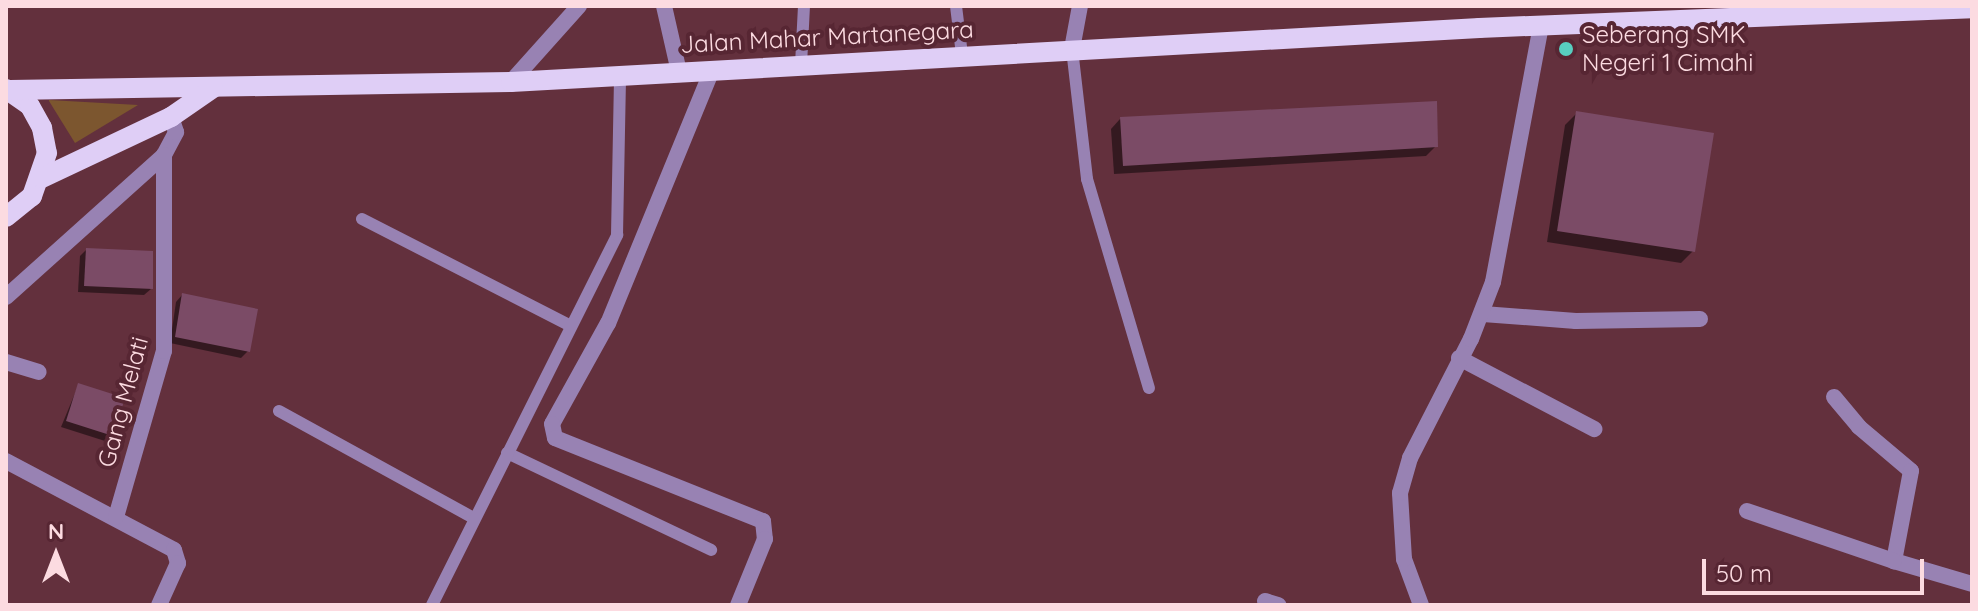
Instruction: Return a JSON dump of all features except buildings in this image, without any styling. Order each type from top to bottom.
[{"type":"main road","name":"Jalan Mahar Martanegara","points":[[8,89],[511,82],[1541,25],[1686,12],[1972,8]]},
{"type":"main road","points":[[42,178],[171,117],[213,88]]},
{"type":"main road","points":[[6,217],[32,196],[42,178],[47,153],[42,128],[30,106],[8,89]]},
{"type":"street","points":[[511,82],[579,6]]},
{"type":"street","points":[[664,6],[679,72]]},
{"type":"street","points":[[1072,49],[1080,6]]},
{"type":"street","points":[[1421,605],[1404,559],[1400,493],[1410,458],[1483,314],[1541,25]]},
{"type":"street","points":[[712,70],[608,323],[552,424],[555,438],[763,521],[765,539],[738,605]]},
{"type":"street","name":"Gang Melati","points":[[116,517],[164,351],[164,155],[176,132],[171,117]]},
{"type":"street","points":[[6,297],[164,155]]},
{"type":"street","points":[[1483,314],[1576,321],[1700,319]]},
{"type":"street","points":[[1459,358],[1594,429]]},
{"type":"street","points":[[6,362],[38,372]]},
{"type":"street","points":[[1834,397],[1867,435],[1911,471],[1894,561]]},
{"type":"street","points":[[6,461],[116,517],[178,555],[159,605]]},
{"type":"street","points":[[1747,511],[1972,584]]},
{"type":"lane","points":[[801,65],[804,6]]},
{"type":"lane","points":[[956,6],[962,55]]},
{"type":"lane","points":[[1072,49],[1087,179],[1149,388]]},
{"type":"lane","points":[[432,605],[571,326],[621,218],[620,75]]},
{"type":"lane","points":[[362,219],[571,326]]},
{"type":"lane","points":[[279,411],[474,518]]},
{"type":"lane","points":[[507,453],[711,550]]},
{"type":"shaded area","points":[[49,100],[138,105],[75,143]]},
{"type":"place","name":"Seberang SMK Negeri 1 Cimahi","points":[[1566,49]]}]
